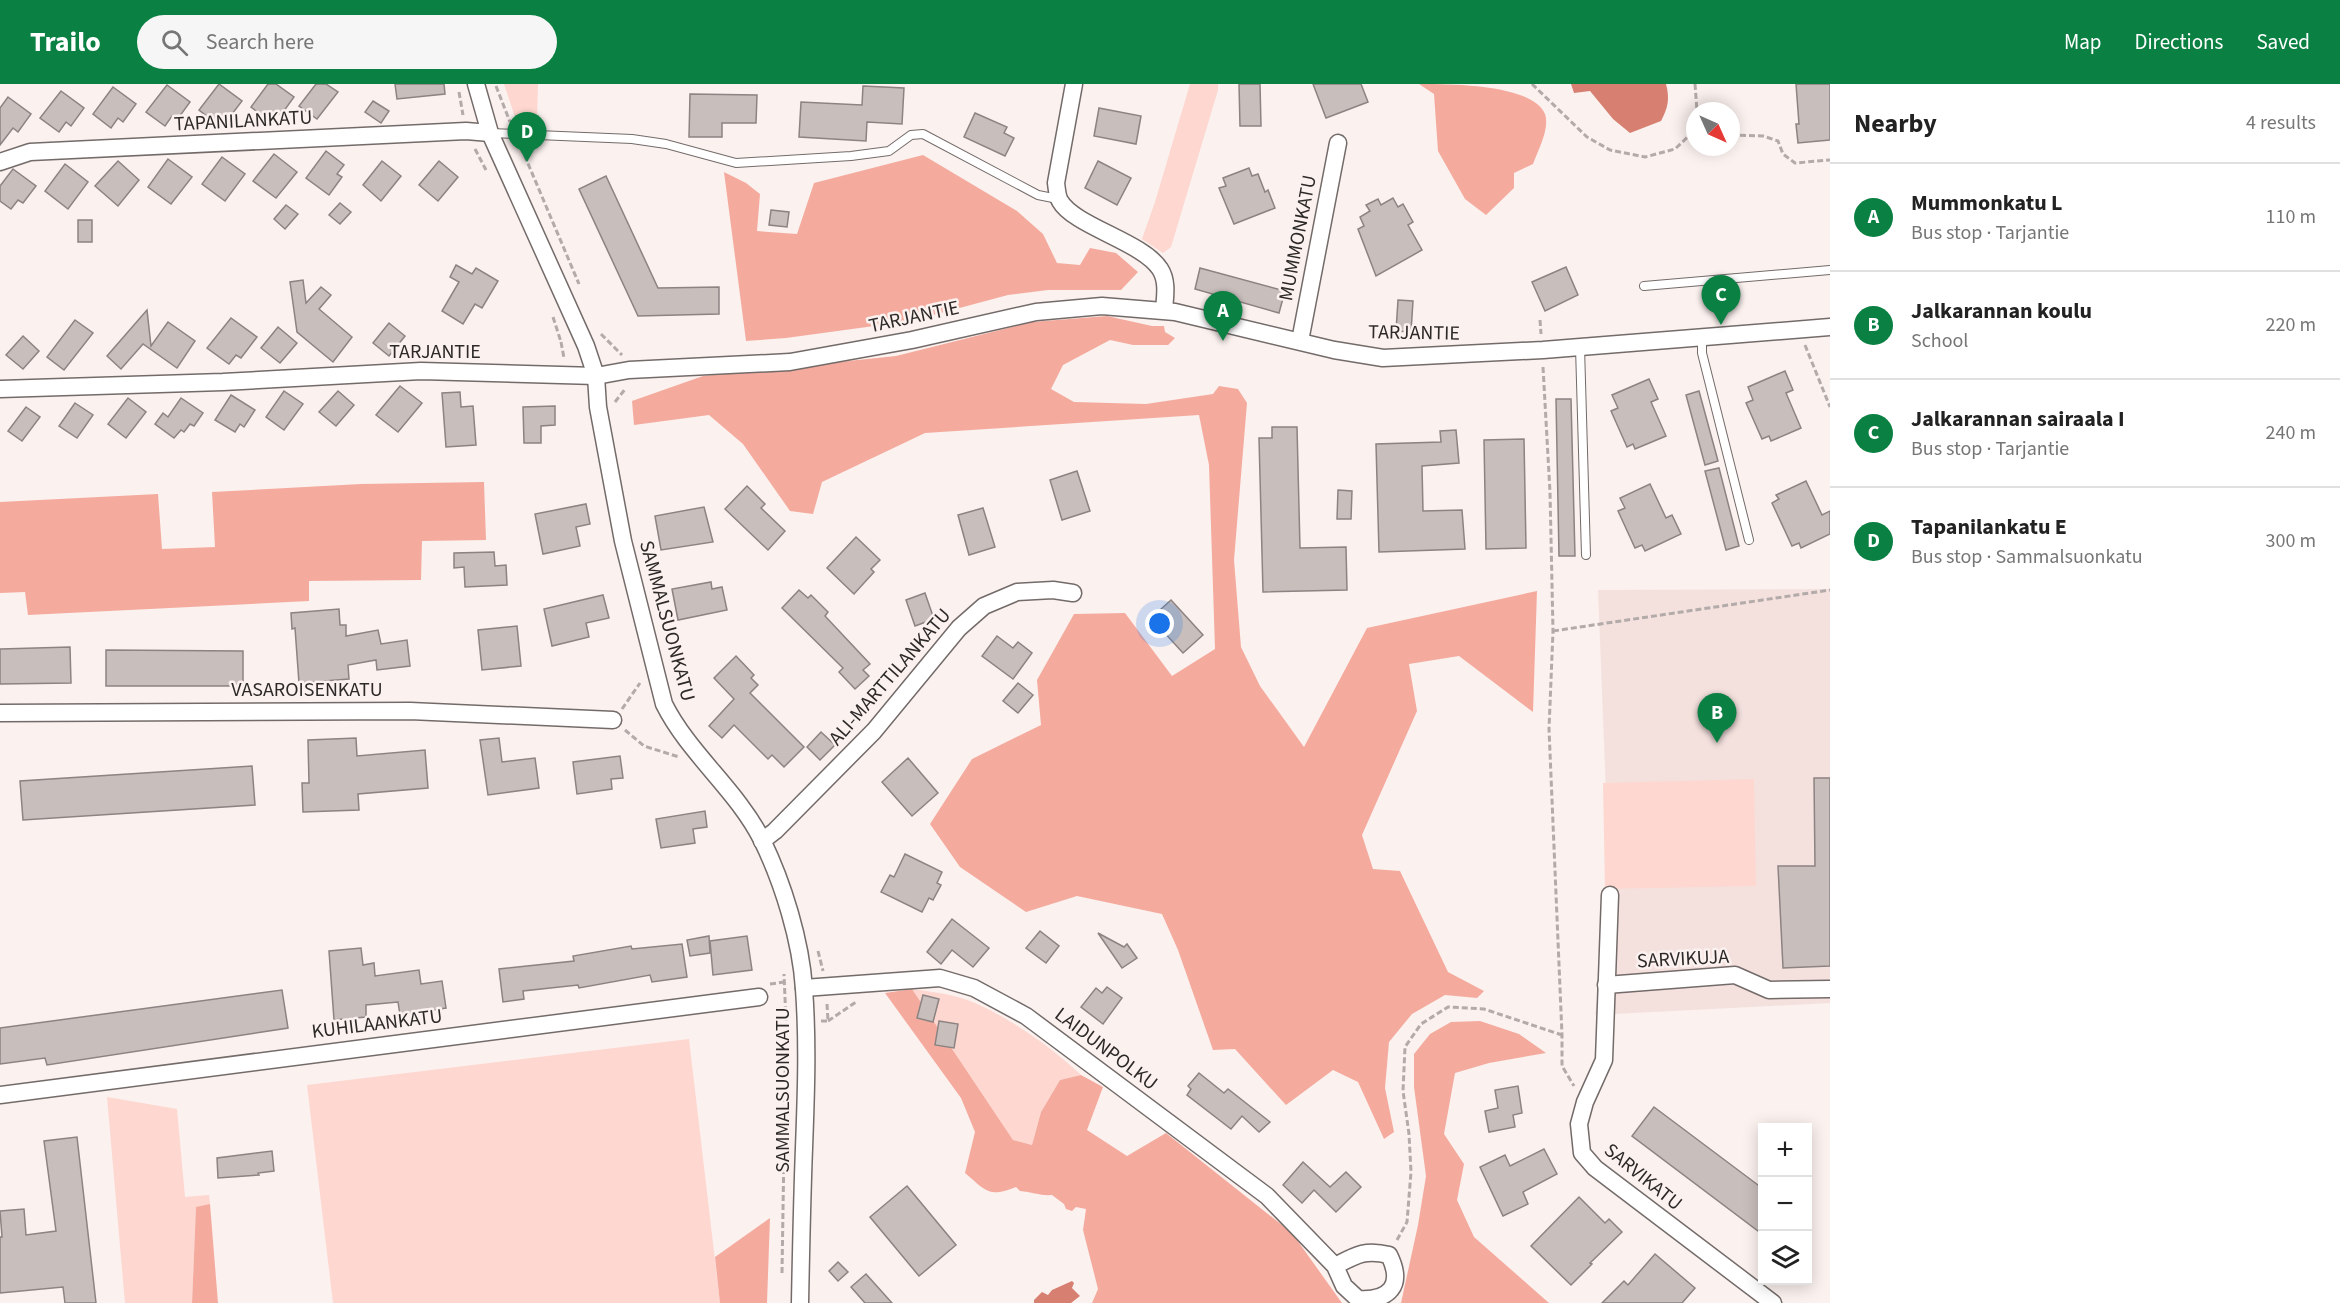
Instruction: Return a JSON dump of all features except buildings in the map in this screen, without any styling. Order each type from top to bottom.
[{"type":"street","name":"SAMMALSUONKATU","points":[[477,84],[490,133],[586,346],[596,376],[598,407],[623,541],[664,704],[692,749],[751,821],[762,841],[784,898],[804,988],[807,1071],[800,1303]]},
{"type":"street","points":[[1074,84],[1056,183],[1058,199],[1072,213],[1134,248],[1160,268],[1164,279],[1164,310]]},
{"type":"street","name":"TAPANILANKATU","points":[[0,162],[30,152],[455,132],[490,133]]},
{"type":"street","name":"MUMMONKATU","points":[[1300,341],[1338,143]]},
{"type":"street","name":"TARJANTIE","points":[[0,388],[223,382],[421,371],[596,376],[629,370],[790,362],[912,340],[1036,312],[1102,306],[1164,310],[1383,357],[1543,350],[1830,327]]},
{"type":"street","name":"ALI-MARTTILANKATU","points":[[762,841],[775,831],[874,731],[958,628],[984,606],[1017,592],[1053,590],[1073,593]]},
{"type":"street","name":"VASAROISENKATU","points":[[0,713],[410,711],[614,720]]},
{"type":"street","name":"SARVIKATU","points":[[1610,896],[1604,1060],[1585,1102],[1579,1124],[1582,1153],[1595,1168],[1762,1297],[1773,1303]]},
{"type":"street","name":"SARVIKUJA","points":[[1606,985],[1736,975],[1769,990],[1830,989]]},
{"type":"street","name":"LAIDUNPOLKU","points":[[804,988],[940,978],[975,988],[1026,1016],[1268,1196],[1335,1266],[1344,1286],[1358,1299],[1373,1300],[1394,1287],[1396,1269],[1389,1255]]},
{"type":"street","name":"KUHILAANKATU","points":[[0,1095],[759,997]]},
{"type":"street","points":[[1335,1266],[1372,1251],[1389,1255]]},
{"type":"lane","points":[[490,133],[632,139],[666,144],[736,163],[889,152],[911,135],[923,134],[1038,195],[1058,199]]},
{"type":"lane","points":[[1644,286],[1830,270]]},
{"type":"lane","points":[[1702,337],[1702,353],[1749,540]]},
{"type":"lane","points":[[1580,347],[1586,555]]},
{"type":"path","points":[[495,84],[582,293]]},
{"type":"path","points":[[1532,84],[1587,137],[1610,150],[1645,157],[1675,150],[1686,139]]},
{"type":"path","points":[[1695,84],[1696,102]]},
{"type":"path","points":[[1740,135],[1763,136],[1778,141],[1783,154],[1796,163],[1830,160]]},
{"type":"path","points":[[1540,320],[1550,492],[1553,631],[1549,729],[1562,1066],[1585,1102]]},
{"type":"path","points":[[599,332],[624,357],[629,370],[629,385],[615,401],[617,413]]},
{"type":"path","points":[[1805,345],[1830,407]]},
{"type":"path","points":[[1553,631],[1830,590]]},
{"type":"path","points":[[614,720],[640,683]]},
{"type":"path","points":[[782,1280],[786,1022],[828,1021],[827,986],[815,940]]},
{"type":"path","points":[[1389,1255],[1407,1222],[1411,1172],[1409,1134],[1402,1091],[1405,1047],[1421,1024],[1448,1008],[1484,1010],[1562,1035]]},
{"type":"shaded area","points":[[504,84],[538,84],[537,121],[515,117]]},
{"type":"shaded area","points":[[1190,84],[1218,84],[1218,90],[1171,247],[1163,253],[1142,239]]},
{"type":"shaded area","points":[[1419,84],[1450,84],[1508,91],[1537,104],[1545,114],[1545,133],[1533,164],[1514,173],[1514,188],[1486,215],[1465,199],[1438,151],[1434,94]]},
{"type":"shaded area","points":[[1571,84],[1666,84],[1667,108],[1661,121],[1630,133],[1613,119],[1590,91],[1574,93]]},
{"type":"shaded area","points":[[923,155],[1017,211],[1043,234],[1057,263],[1080,265],[1090,248],[1116,253],[1138,272],[1121,290],[1048,290],[1008,295],[911,321],[786,338],[746,341],[724,172],[746,183],[760,194],[757,231],[797,234],[814,183]]},
{"type":"shaded area","points":[[1107,316],[1152,326],[1164,326],[1165,332],[1175,338],[1168,345],[1133,345],[1110,340],[1063,365],[1051,389],[1074,402],[1146,404],[1213,394],[1219,386],[1238,389],[1247,403],[1234,560],[1241,647],[1260,686],[1304,747],[1367,628],[1537,591],[1533,712],[1459,656],[1409,664],[1417,711],[1362,835],[1373,869],[1400,871],[1448,972],[1484,991],[1477,998],[1445,995],[1412,1014],[1389,1042],[1385,1088],[1394,1132],[1384,1139],[1358,1082],[1333,1070],[1286,1105],[1235,1049],[1213,1050],[1178,950],[1162,914],[1077,896],[1026,912],[960,867],[930,824],[972,759],[1041,725],[1037,680],[1074,614],[1125,613],[1172,676],[1215,649],[1209,465],[1199,415],[925,433],[822,482],[813,514],[790,511],[743,444],[709,415],[634,425],[632,401],[703,376],[896,356],[1032,322]]},
{"type":"shaded area","points":[[484,482],[486,540],[422,541],[421,580],[309,581],[309,601],[28,615],[25,592],[0,593],[0,502],[158,494],[162,549],[215,547],[212,492],[361,484]]},
{"type":"shaded area","points":[[1830,589],[1830,1003],[1595,1015],[1610,895],[1598,590]]},
{"type":"shaded area","points":[[1754,779],[1756,886],[1605,889],[1603,783]]},
{"type":"shaded area","points":[[912,989],[960,997],[1003,1017],[1057,1054],[1081,1075],[1060,1080],[1041,1112],[1032,1145],[1013,1140]]},
{"type":"shaded area","points":[[912,989],[1013,1140],[1032,1145],[1041,1112],[1060,1080],[1081,1075],[1103,1087],[1087,1130],[1127,1156],[1166,1133],[1292,1233],[1342,1303],[1092,1303],[1098,1289],[1083,1230],[1086,1209],[1076,1207],[1072,1211],[1066,1209],[1064,1204],[1052,1195],[1020,1191],[1016,1187],[1000,1192],[988,1191],[965,1173],[975,1132],[961,1098],[885,993]]},
{"type":"shaded area","points":[[1480,1021],[1519,1034],[1546,1053],[1489,1063],[1455,1073],[1444,1134],[1464,1164],[1457,1200],[1474,1237],[1549,1303],[1401,1303],[1426,1176],[1414,1087],[1414,1054],[1430,1034],[1451,1022]]},
{"type":"shaded area","points":[[689,1039],[720,1303],[333,1303],[307,1085]]},
{"type":"shaded area","points":[[107,1097],[177,1109],[185,1197],[209,1195],[210,1204],[196,1208],[192,1303],[125,1303]]},
{"type":"shaded area","points":[[210,1204],[218,1303],[192,1303],[196,1207]]},
{"type":"shaded area","points":[[770,1218],[767,1303],[720,1303],[715,1257]]},
{"type":"shaded area","points":[[1072,1281],[1074,1283],[1072,1288],[1080,1296],[1071,1303],[1034,1303],[1042,1292],[1048,1295],[1052,1290]]},
{"type":"place","name":"Tapanilankatu E","points":[[527,162]]},
{"type":"place","name":"Jalkarannan sairaala I","points":[[1721,325]]},
{"type":"place","name":"Mummonkatu L","points":[[1223,341]]},
{"type":"place","name":"Jalkarannan koulu","points":[[1717,743]]}]
